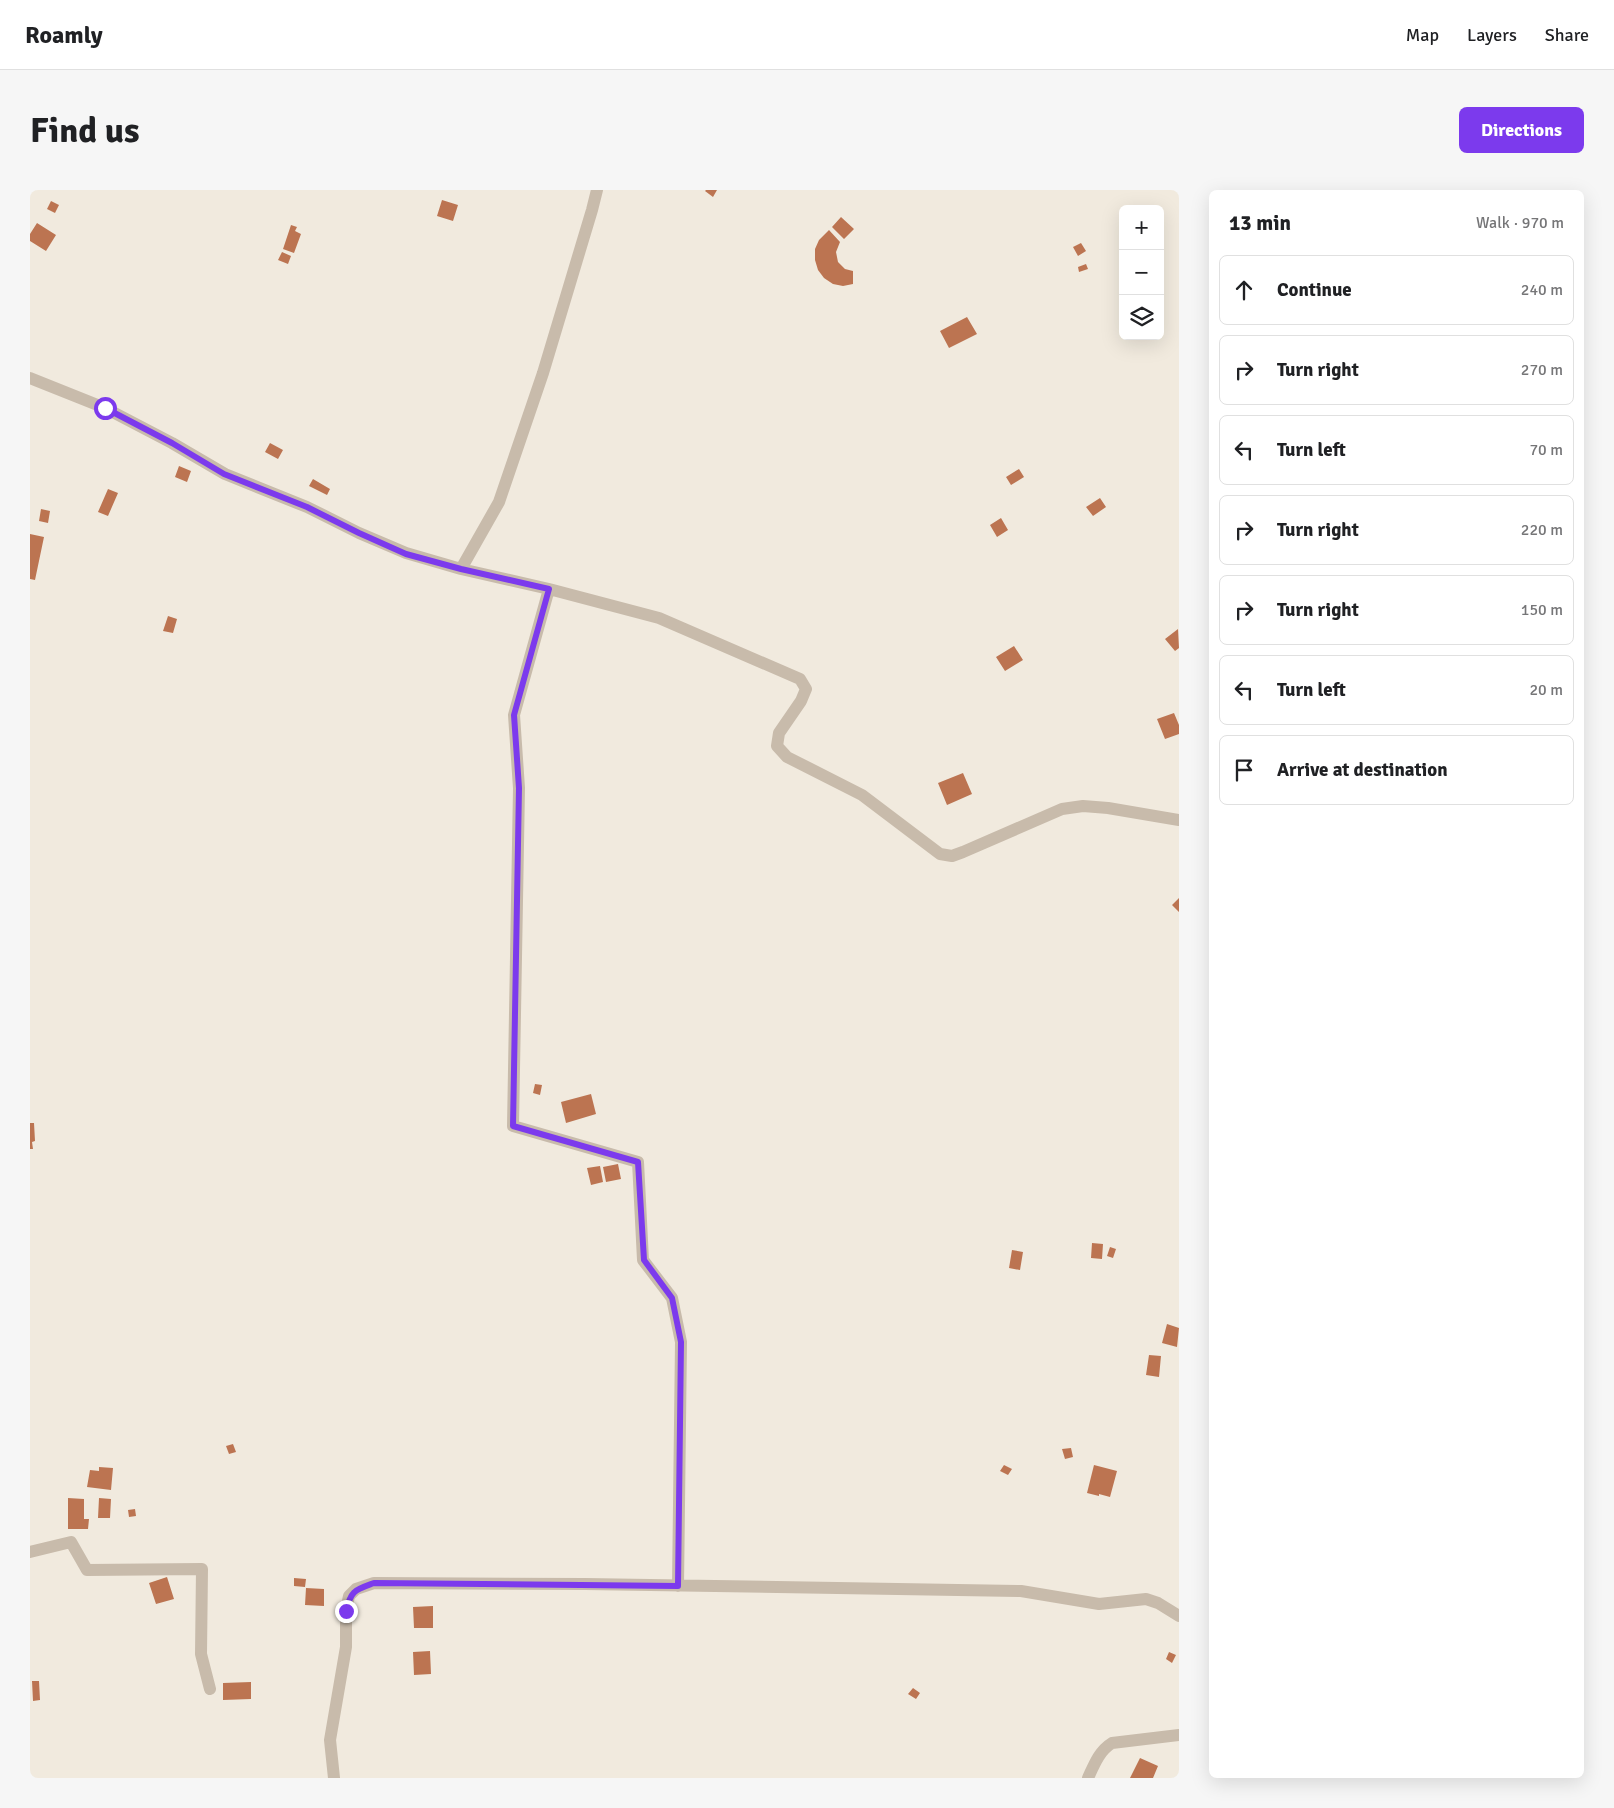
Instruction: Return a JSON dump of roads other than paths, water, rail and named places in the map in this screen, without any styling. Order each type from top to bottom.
[{"type":"street","points":[[461,569],[499,502],[543,373],[597,190]]},
{"type":"street","points":[[30,378],[105,408],[172,443],[224,474],[307,507],[406,554],[659,618],[800,679],[806,689],[802,701],[779,732],[777,746],[786,757],[862,795],[940,854],[952,856],[1062,810],[1083,806],[1108,808],[1179,820]]},
{"type":"street","points":[[549,589],[514,715],[519,788],[513,1126],[638,1162],[644,1260],[672,1298],[681,1342],[678,1586]]},
{"type":"street","points":[[30,1552],[71,1542],[87,1570],[202,1569],[201,1654],[210,1689]]},
{"type":"street","points":[[334,1778],[330,1740],[346,1647],[346,1611],[349,1596],[356,1589],[374,1583],[1021,1591],[1099,1604],[1146,1599],[1158,1603],[1179,1616]]},
{"type":"street","points":[[1088,1778],[1100,1754],[1112,1743],[1179,1736]]}]
